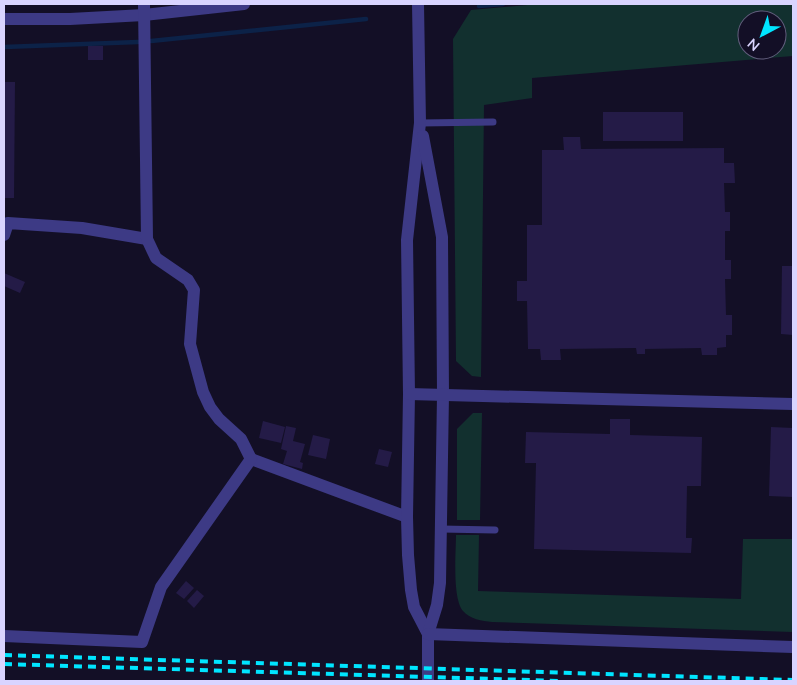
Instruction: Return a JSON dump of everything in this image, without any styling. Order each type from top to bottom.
[{"type":"street","points":[[4,20],[70,19],[144,9],[244,4]]},
{"type":"street","points":[[418,4],[420,123],[407,240],[409,394],[407,517],[408,555],[414,607],[428,634]]},
{"type":"street","points":[[144,9],[147,239],[156,258],[188,280],[194,290],[190,344],[203,392],[210,406],[219,419],[241,439],[251,459],[407,517]]},
{"type":"street","points":[[420,123],[442,237],[443,395],[440,583],[437,605],[428,634],[428,681]]},
{"type":"street","points":[[4,235],[8,223],[82,228],[147,239]]},
{"type":"street","points":[[409,394],[793,404]]},
{"type":"street","points":[[4,636],[142,642],[161,587],[251,459]]},
{"type":"street","points":[[428,634],[793,647]]},
{"type":"lane","points":[[420,123],[493,122]]},
{"type":"lane","points":[[441,529],[495,530]]},
{"type":"green space","points":[[539,4],[793,4],[793,56],[787,57],[787,10],[737,10],[737,60],[746,60],[532,78],[532,98],[484,105],[481,377],[472,376],[456,361],[453,39],[471,10]]},
{"type":"green space","points":[[473,413],[482,413],[480,520],[457,520],[457,429]]},
{"type":"green space","points":[[456,535],[479,535],[478,591],[741,599],[743,539],[793,539],[793,632],[492,622],[476,619],[463,611],[457,596],[455,574]]},
{"type":"building","points":[[88,46],[103,46],[103,60],[88,60]]},
{"type":"building","points":[[4,82],[15,82],[14,198],[4,198]]},
{"type":"building","points":[[603,112],[683,112],[683,141],[603,141]]},
{"type":"building","points":[[563,137],[580,137],[581,149],[724,148],[724,163],[734,163],[735,183],[724,183],[725,212],[730,212],[730,231],[725,231],[725,260],[731,260],[731,279],[725,279],[726,315],[732,315],[732,335],[726,335],[726,347],[717,348],[717,355],[702,355],[701,348],[645,349],[645,354],[637,354],[636,348],[560,349],[561,360],[541,360],[540,349],[528,349],[527,301],[517,301],[517,281],[527,281],[527,225],[542,225],[542,150],[564,150]]},
{"type":"building","points":[[782,266],[793,266],[793,335],[781,334]]},
{"type":"building","points":[[4,273],[25,282],[20,293],[4,286]]},
{"type":"building","points":[[610,419],[630,419],[630,435],[702,437],[701,486],[687,486],[686,538],[692,538],[691,553],[534,549],[536,463],[525,463],[526,432],[610,434]]},
{"type":"building","points":[[263,421],[285,427],[281,443],[259,438]]},
{"type":"building","points":[[286,426],[296,428],[293,441],[305,444],[300,462],[303,463],[302,469],[283,464],[287,451],[281,449]]},
{"type":"building","points":[[771,427],[793,428],[793,497],[769,496]]},
{"type":"building","points":[[313,435],[330,439],[326,459],[308,455]]},
{"type":"building","points":[[379,449],[392,452],[388,467],[375,464]]},
{"type":"building","points":[[186,581],[194,588],[184,599],[176,593]]},
{"type":"building","points":[[197,590],[204,596],[194,608],[187,601]]},
{"type":"waterway","points":[[479,6],[503,4]]},
{"type":"waterway","points":[[151,41],[366,19]]},
{"type":"waterway","points":[[4,47],[138,42]]},
{"type":"railway","points":[[4,655],[793,680]]},
{"type":"railway","points":[[4,664],[561,681]]}]
